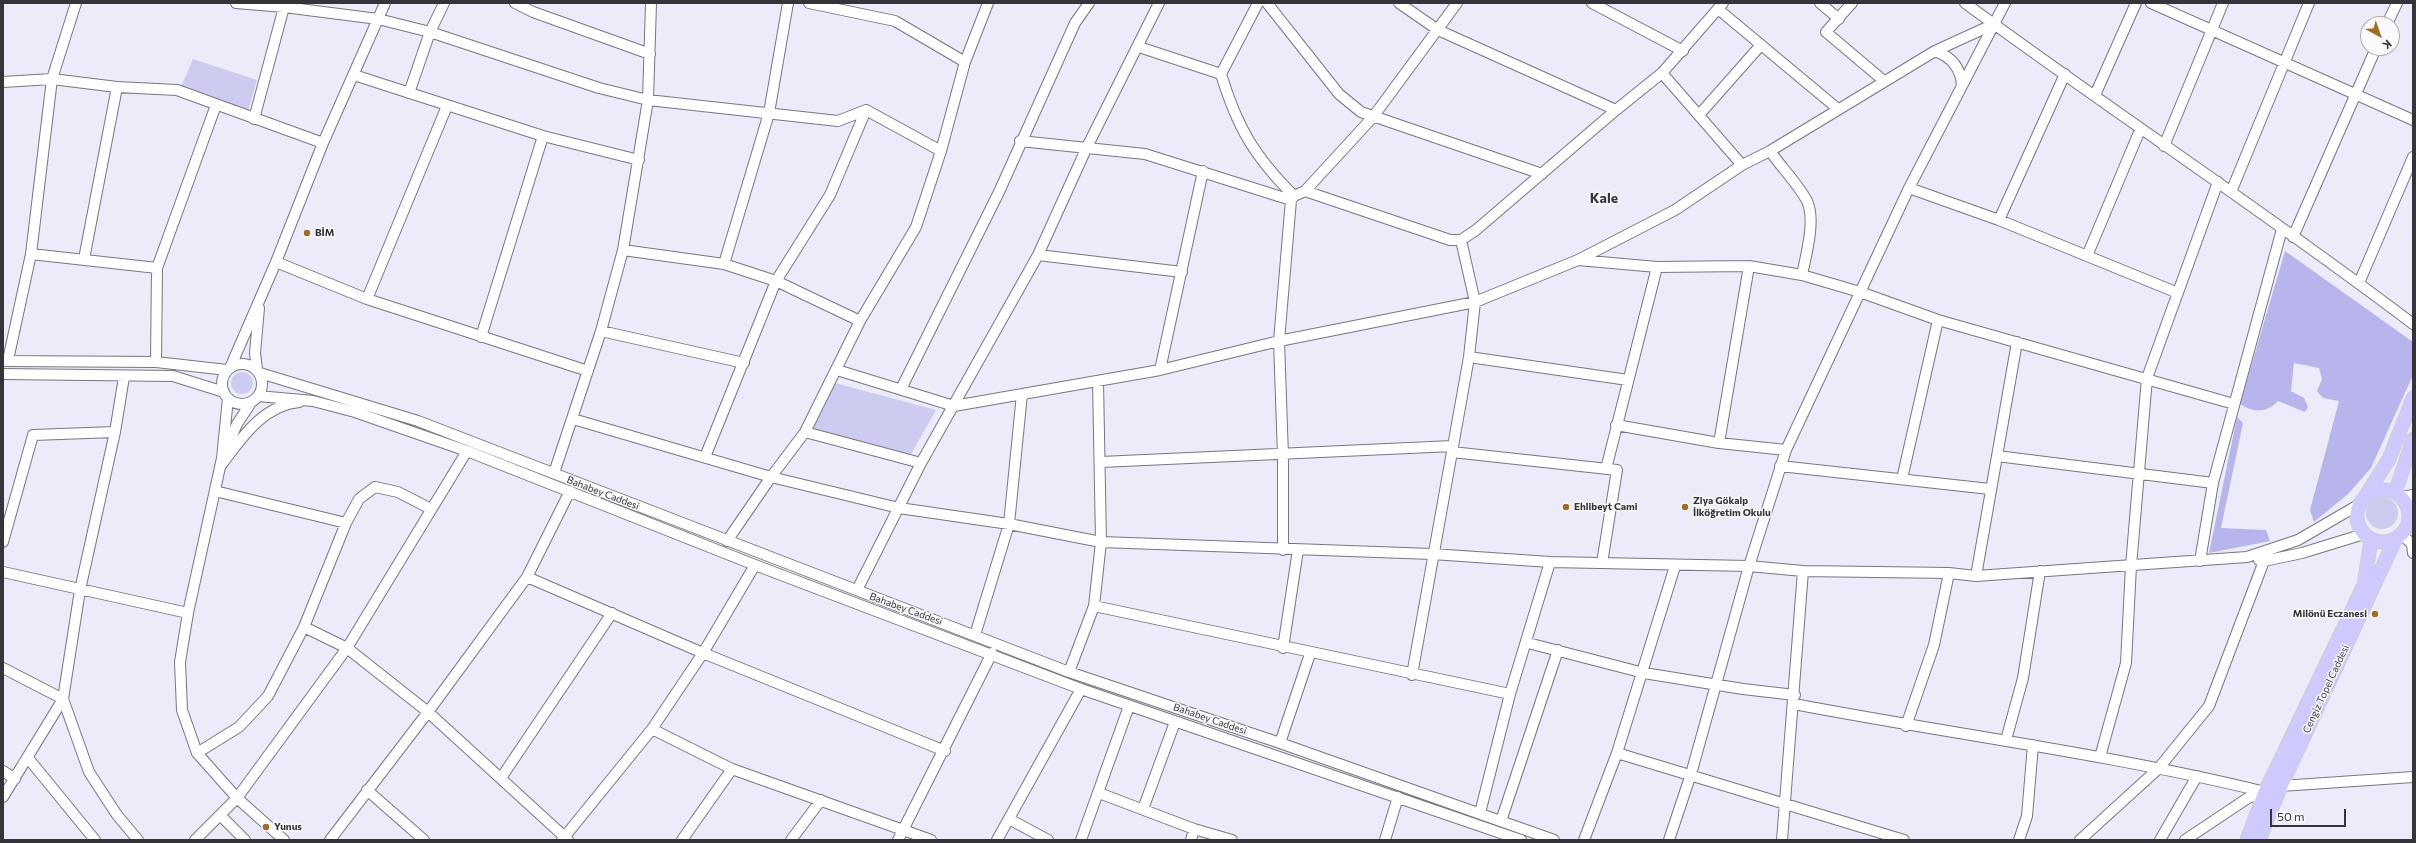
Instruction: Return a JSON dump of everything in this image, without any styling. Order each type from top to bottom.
[{"type":"main road","points":[[2412,444],[2403,495],[2410,512],[2411,520],[2398,538],[2379,542],[2368,537],[2357,520],[2363,501],[2389,459],[2413,398]]},
{"type":"main road","points":[[2363,501],[2379,490],[2403,495]]},
{"type":"main road","name":"Cengiz Topel Caddesi","points":[[2247,840],[2265,792],[2364,585],[2368,537]]},
{"type":"main road","name":"Cengiz Topel Caddesi","points":[[2259,840],[2281,786],[2398,538]]},
{"type":"street","points":[[76,3],[52,79],[31,254],[5,360],[156,362],[228,369],[246,364],[258,371]]},
{"type":"street","points":[[236,3],[266,4],[378,19],[430,32],[599,88],[648,100],[838,121],[866,110]]},
{"type":"street","points":[[284,840],[237,798],[197,753],[182,710],[180,662],[188,613],[221,462],[226,395],[222,381],[260,300],[323,143],[385,3]]},
{"type":"street","points":[[409,93],[430,32],[444,3]]},
{"type":"street","points":[[515,3],[533,12],[650,54]]},
{"type":"street","points":[[554,473],[601,330],[623,250],[648,100],[652,3]]},
{"type":"street","points":[[724,264],[769,113],[788,3]]},
{"type":"street","points":[[809,3],[895,21],[965,62]]},
{"type":"street","points":[[727,541],[771,477],[805,432],[860,321],[916,227],[941,151],[965,62],[988,3]]},
{"type":"street","points":[[901,389],[999,192],[1020,141],[1075,23],[1089,3]]},
{"type":"street","points":[[857,590],[921,463],[1038,255],[1087,147],[1139,47],[1159,3]]},
{"type":"street","points":[[1258,3],[1221,74],[1240,128],[1257,156],[1292,198],[1278,341],[1283,456],[1283,550]]},
{"type":"street","points":[[1268,3],[1339,94],[1372,117],[1542,174]]},
{"type":"street","points":[[1399,3],[1438,30],[1616,110]]},
{"type":"street","points":[[1020,141],[1145,154],[1292,198],[1305,191],[1372,117],[1457,3]]},
{"type":"street","points":[[1592,3],[1606,6],[1683,51]]},
{"type":"street","points":[[1820,3],[1839,19]]},
{"type":"street","points":[[1852,3],[1826,32],[1884,81]]},
{"type":"street","points":[[1965,3],[2065,74],[2140,130],[2218,182],[2359,283],[2413,324]]},
{"type":"street","points":[[1669,840],[1691,774],[1749,566],[1786,450],[1908,188],[2005,3]]},
{"type":"street","points":[[2095,96],[2136,3]]},
{"type":"street","points":[[2151,3],[2284,64],[2413,120]]},
{"type":"street","points":[[2164,146],[2223,3]]},
{"type":"street","points":[[2231,192],[2309,3]]},
{"type":"street","points":[[2391,16],[2397,3]]},
{"type":"street","points":[[1305,191],[1450,240],[1460,240],[1476,230],[1616,110],[1662,73],[1683,51],[1721,6],[1760,46],[1838,109]]},
{"type":"street","points":[[254,119],[284,7]]},
{"type":"street","points":[[837,370],[954,406],[1160,370],[1278,341],[1475,302],[1578,260],[1675,210],[1742,165],[1770,151],[1935,51],[1994,24]]},
{"type":"street","points":[[1699,115],[1760,46]]},
{"type":"street","points":[[1139,47],[1221,74]]},
{"type":"street","points":[[1935,51],[1948,57],[1954,62],[1962,78],[1962,86]]},
{"type":"street","points":[[2293,237],[2354,94],[2372,56]]},
{"type":"street","points":[[1662,73],[1742,165]]},
{"type":"street","points":[[1999,220],[2065,74]]},
{"type":"street","points":[[354,75],[543,136],[639,160]]},
{"type":"street","points":[[3,82],[52,79],[117,87],[177,90],[323,143]]},
{"type":"street","points":[[84,258],[117,87]]},
{"type":"street","points":[[156,362],[157,268],[216,105]]},
{"type":"street","points":[[367,299],[447,106]]},
{"type":"street","points":[[866,110],[941,151]]},
{"type":"street","points":[[705,457],[776,281],[830,195],[866,110]]},
{"type":"street","points":[[2087,256],[2140,130]]},
{"type":"street","points":[[481,337],[543,136]]},
{"type":"street","points":[[1770,151],[1807,201],[1810,213],[1809,237],[1802,275]]},
{"type":"street","points":[[2359,283],[2413,157]]},
{"type":"street","points":[[1160,370],[1203,171]]},
{"type":"street","points":[[2100,757],[2126,662],[2131,566],[2147,378],[2218,182]]},
{"type":"street","points":[[1908,188],[1999,220],[2178,293]]},
{"type":"street","points":[[2200,561],[2213,483],[2282,229]]},
{"type":"street","points":[[1412,675],[1432,554],[1469,357],[1475,302],[1460,240]]},
{"type":"street","points":[[623,250],[724,264],[776,281],[860,321]]},
{"type":"street","points":[[31,254],[84,258],[157,268]]},
{"type":"street","points":[[1038,255],[1182,272]]},
{"type":"street","points":[[1578,260],[1657,267],[1749,266],[1802,275],[1860,292],[1938,320],[2147,378],[2234,404]]},
{"type":"street","points":[[276,262],[367,299],[588,371]]},
{"type":"street","points":[[1719,443],[1749,266]]},
{"type":"street","points":[[1606,469],[1657,267]]},
{"type":"street","points":[[221,462],[237,424],[263,385],[254,352],[260,300]]},
{"type":"street","points":[[1902,479],[1938,320]]},
{"type":"street","points":[[601,330],[744,363]]},
{"type":"street","points":[[1976,576],[1990,489],[2017,342]]},
{"type":"street","points":[[1469,357],[1628,380]]},
{"type":"street","name":"Bahabey Caddesi","points":[[258,371],[418,421],[1069,672],[1280,743],[1554,840]]},
{"type":"street","points":[[3,374],[124,377],[173,376],[226,395],[240,404],[255,399]]},
{"type":"street","points":[[3,797],[63,699],[80,590],[116,432],[124,377]]},
{"type":"street","points":[[1069,672],[1094,606],[1102,542],[1098,381]]},
{"type":"street","points":[[975,635],[1009,524],[1022,394]]},
{"type":"street","name":"Bahabey Caddesi","points":[[255,399],[313,401],[355,412],[467,451],[755,565],[992,653],[1081,689],[1521,840]]},
{"type":"street","points":[[221,462],[253,425],[266,416],[295,403],[313,401]]},
{"type":"street","points":[[573,419],[771,477],[899,508],[1009,524],[1102,542],[1283,550],[1432,554],[1550,562],[1675,566],[1749,566],[1803,571],[1949,573],[1976,576],[2247,557],[2298,540],[2363,501]]},
{"type":"street","points":[[1616,425],[1719,443],[1786,450]]},
{"type":"street","points":[[3,542],[27,451],[33,435],[116,432]]},
{"type":"street","points":[[805,432],[921,463]]},
{"type":"street","points":[[1101,462],[1452,449],[1617,470],[1602,563]]},
{"type":"street","points":[[194,840],[221,816],[237,798],[347,648],[467,451]]},
{"type":"street","points":[[1997,456],[2213,483]]},
{"type":"street","points":[[1780,466],[1990,489]]},
{"type":"street","points":[[197,753],[239,727],[268,696],[304,627],[346,523],[359,499],[375,487],[398,492],[431,509]]},
{"type":"street","points":[[215,491],[346,523]]},
{"type":"street","points":[[330,840],[428,712],[527,576],[570,491]]},
{"type":"street","points":[[2247,557],[2264,561],[2368,537]]},
{"type":"street","points":[[2398,538],[2412,544],[2413,553]]},
{"type":"street","points":[[1283,648],[1298,550]]},
{"type":"street","points":[[2080,840],[2158,769],[2209,706],[2264,561]]},
{"type":"street","points":[[1480,813],[1510,694],[1528,643],[1550,562]]},
{"type":"street","points":[[304,627],[347,648],[428,712],[501,778],[565,839],[652,729],[703,653],[755,565]]},
{"type":"street","points":[[1584,840],[1617,753],[1644,672],[1675,566]]},
{"type":"street","points":[[1782,840],[1786,806],[1803,571]]},
{"type":"street","points":[[2006,740],[2023,678],[2040,571]]},
{"type":"street","points":[[3,572],[188,613]]},
{"type":"street","points":[[1906,726],[1934,644],[1949,573]]},
{"type":"street","points":[[527,576],[703,653],[945,751]]},
{"type":"street","points":[[1094,606],[1310,654],[1510,694]]},
{"type":"street","points":[[501,778],[612,613]]},
{"type":"street","points":[[1528,643],[1644,672],[1794,699],[1906,726],[2006,740],[2100,757],[2197,776],[2265,792]]},
{"type":"street","points":[[1501,822],[1558,650]]},
{"type":"street","points":[[898,840],[945,751],[992,653]]},
{"type":"street","points":[[1280,743],[1310,654]]},
{"type":"street","points":[[3,668],[63,699],[89,772],[117,815],[138,840]]},
{"type":"street","points":[[997,840],[1081,689]]},
{"type":"street","points":[[1081,840],[1129,706]]},
{"type":"street","points":[[1143,809],[1175,722]]},
{"type":"street","points":[[652,729],[732,769],[904,829],[931,840]]},
{"type":"street","points":[[2018,840],[2027,816],[2033,745]]},
{"type":"street","points":[[1617,753],[1691,774],[1786,806],[1904,840]]},
{"type":"street","points":[[28,758],[95,840]]},
{"type":"street","points":[[682,840],[732,769]]},
{"type":"street","points":[[3,771],[15,779]]},
{"type":"street","points":[[2160,840],[2197,776]]},
{"type":"street","points":[[2281,786],[2413,777]]},
{"type":"street","points":[[367,790],[424,840]]},
{"type":"street","points":[[2185,840],[2248,798],[2265,792]]},
{"type":"street","points":[[1098,793],[1194,829],[1232,840]]},
{"type":"street","points":[[1385,840],[1398,797]]},
{"type":"street","points":[[791,840],[821,800]]},
{"type":"street","points":[[221,816],[245,840]]},
{"type":"street","points":[[1009,819],[1048,840]]},
{"type":"street","points":[[1191,840],[1194,829]]},
{"type":"shaded area","points":[[193,59],[257,80],[248,111],[180,89]]},
{"type":"shaded area","points":[[2285,251],[2413,342],[2413,375],[2371,468],[2348,494],[2314,522],[2310,510],[2339,401],[2323,398],[2317,391],[2322,379],[2319,368],[2294,363],[2291,391],[2304,398],[2308,407],[2305,412],[2278,401],[2265,410],[2250,409],[2240,404]]},
{"type":"shaded area","points":[[242,372],[250,375],[253,383],[250,391],[242,394],[234,391],[231,383],[234,375]]},
{"type":"shaded area","points":[[835,383],[936,410],[910,456],[811,428]]},
{"type":"shaded area","points":[[2237,417],[2243,423],[2221,528],[2266,530],[2270,541],[2209,553]]},
{"type":"shaded area","points":[[2379,497],[2385,497],[2395,504],[2398,513],[2397,519],[2391,526],[2385,529],[2379,529],[2369,522],[2366,516],[2366,510],[2373,500]]},
{"type":"place","name":"BİM","points":[[307,233]]},
{"type":"place","name":"Ehlibeyt Cami","points":[[1566,507]]},
{"type":"place","name":"Ziya Gökalp İlköğretim Okulu","points":[[1685,507]]},
{"type":"place","name":"Milönü Eczanesi","points":[[2375,614]]},
{"type":"place","name":"Yunus","points":[[266,827]]},
{"type":"district","name":"Kale","points":[[1604,198]]}]
